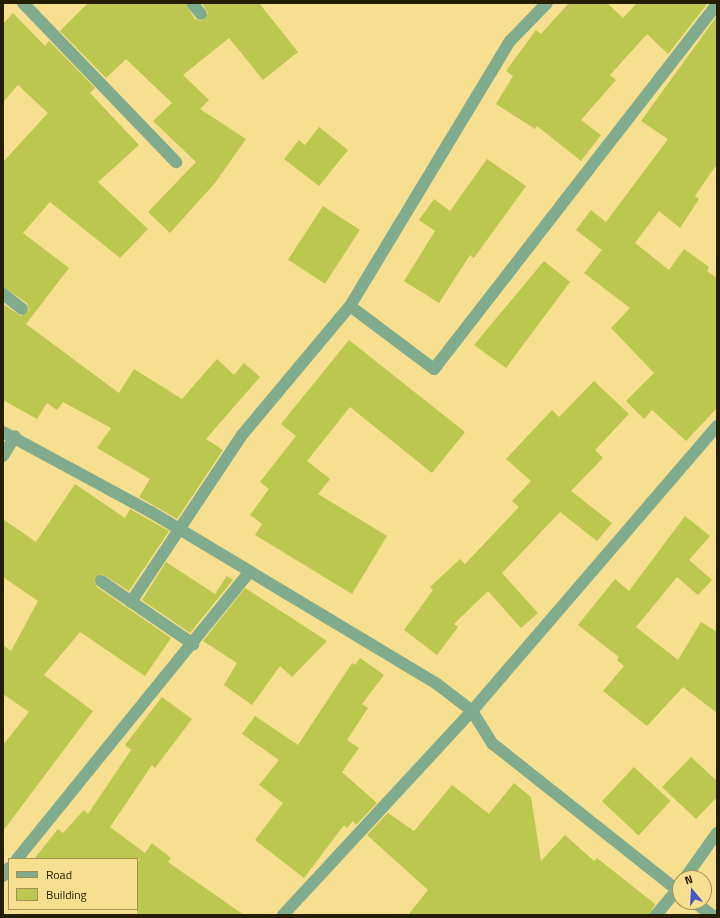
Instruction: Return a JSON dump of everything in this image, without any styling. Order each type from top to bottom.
[{"type":"street","points":[[23,3],[176,162]]},
{"type":"street","points":[[192,3],[201,14]]},
{"type":"street","points":[[131,602],[242,435],[350,306],[510,41],[547,3]]},
{"type":"street","points":[[350,306],[434,368],[717,4]]},
{"type":"street","points":[[3,294],[22,309]]},
{"type":"street","points":[[284,915],[472,711],[717,426]]},
{"type":"street","points":[[3,456],[9,434],[180,530],[437,684],[472,711],[493,744],[672,884]]},
{"type":"street","points":[[18,858],[193,644],[249,572]]},
{"type":"street","points":[[101,581],[193,644]]},
{"type":"street","points":[[691,870],[717,833]]},
{"type":"street","points":[[656,915],[672,897]]},
{"type":"building","points":[[88,3],[185,3],[195,19],[202,21],[208,13],[202,3],[259,3],[298,52],[263,80],[229,38],[183,75],[209,100],[200,109],[246,139],[215,183],[170,233],[148,212],[196,162],[153,121],[172,103],[126,59],[106,78],[60,31]]},
{"type":"building","points":[[569,3],[607,3],[623,18],[637,3],[708,3],[668,54],[647,34],[610,75],[616,80],[581,120],[601,135],[581,161],[537,126],[535,129],[496,104],[513,76],[506,71],[536,30],[541,34]]},
{"type":"building","points":[[13,13],[45,46],[49,41],[95,88],[90,93],[139,145],[98,182],[148,229],[120,258],[50,202],[23,233],[69,268],[26,324],[119,393],[134,369],[182,399],[217,359],[234,375],[244,363],[260,377],[206,439],[223,450],[177,519],[139,497],[150,479],[97,448],[111,428],[63,402],[57,410],[47,403],[37,419],[3,400],[3,304],[21,316],[29,310],[27,303],[3,287],[3,162],[48,113],[18,85],[3,102],[3,24]]},
{"type":"building","points":[[717,16],[717,164],[695,196],[699,199],[680,228],[659,211],[635,243],[669,270],[684,249],[709,267],[707,271],[717,278],[717,408],[686,441],[652,410],[644,419],[626,401],[654,373],[611,328],[630,308],[584,273],[602,250],[576,230],[591,210],[606,222],[668,139],[641,121]]},
{"type":"building","points":[[319,127],[348,150],[319,186],[284,159],[299,140],[305,145]]},
{"type":"building","points":[[487,159],[526,186],[474,258],[470,255],[439,303],[404,281],[435,231],[419,220],[434,199],[450,211]]},
{"type":"building","points":[[323,206],[360,230],[325,284],[288,260]]},
{"type":"building","points":[[544,261],[570,282],[506,368],[474,345]]},
{"type":"building","points":[[349,340],[465,432],[432,473],[350,407],[307,461],[330,479],[318,494],[387,536],[352,594],[255,535],[262,524],[250,515],[269,489],[260,482],[296,436],[281,424]]},
{"type":"building","points":[[594,381],[629,414],[595,450],[603,458],[571,491],[612,523],[597,541],[560,512],[502,573],[538,613],[521,628],[488,591],[454,624],[458,627],[437,655],[404,630],[433,590],[430,587],[460,559],[465,564],[519,507],[512,501],[531,481],[506,459],[552,410],[559,417]]},
{"type":"building","points":[[75,484],[125,518],[130,509],[169,531],[129,591],[102,574],[94,581],[97,587],[171,638],[145,676],[80,632],[44,675],[93,711],[3,831],[3,745],[29,712],[3,694],[3,645],[11,651],[38,601],[3,577],[3,519],[36,542]]},
{"type":"building","points":[[685,516],[710,536],[689,560],[712,580],[698,595],[677,577],[636,627],[678,660],[701,622],[717,632],[717,713],[683,687],[647,726],[603,691],[624,666],[617,660],[619,657],[578,625],[615,579],[629,591]]},
{"type":"building","points":[[166,562],[215,594],[227,576],[233,580],[190,633],[142,600]]},
{"type":"building","points":[[245,588],[327,641],[292,677],[280,666],[252,705],[224,685],[237,663],[203,641]]},
{"type":"building","points":[[360,658],[384,675],[362,704],[368,708],[347,740],[359,748],[342,772],[377,803],[356,825],[353,821],[347,828],[344,825],[304,878],[255,840],[283,803],[259,785],[279,760],[242,734],[255,716],[298,745],[352,663],[355,665]]},
{"type":"building","points":[[162,697],[192,719],[155,768],[152,765],[110,827],[145,853],[152,843],[171,858],[168,862],[244,915],[137,915],[138,862],[140,859],[35,858],[58,829],[63,833],[84,810],[88,814],[131,750],[125,745]]},
{"type":"building","points":[[691,757],[717,781],[717,797],[696,819],[662,787]]},
{"type":"building","points":[[634,767],[671,801],[639,835],[602,801]]},
{"type":"building","points":[[514,783],[531,797],[541,861],[565,835],[594,861],[597,858],[655,904],[649,915],[408,915],[428,890],[367,835],[388,813],[414,831],[452,785],[489,814]]}]
